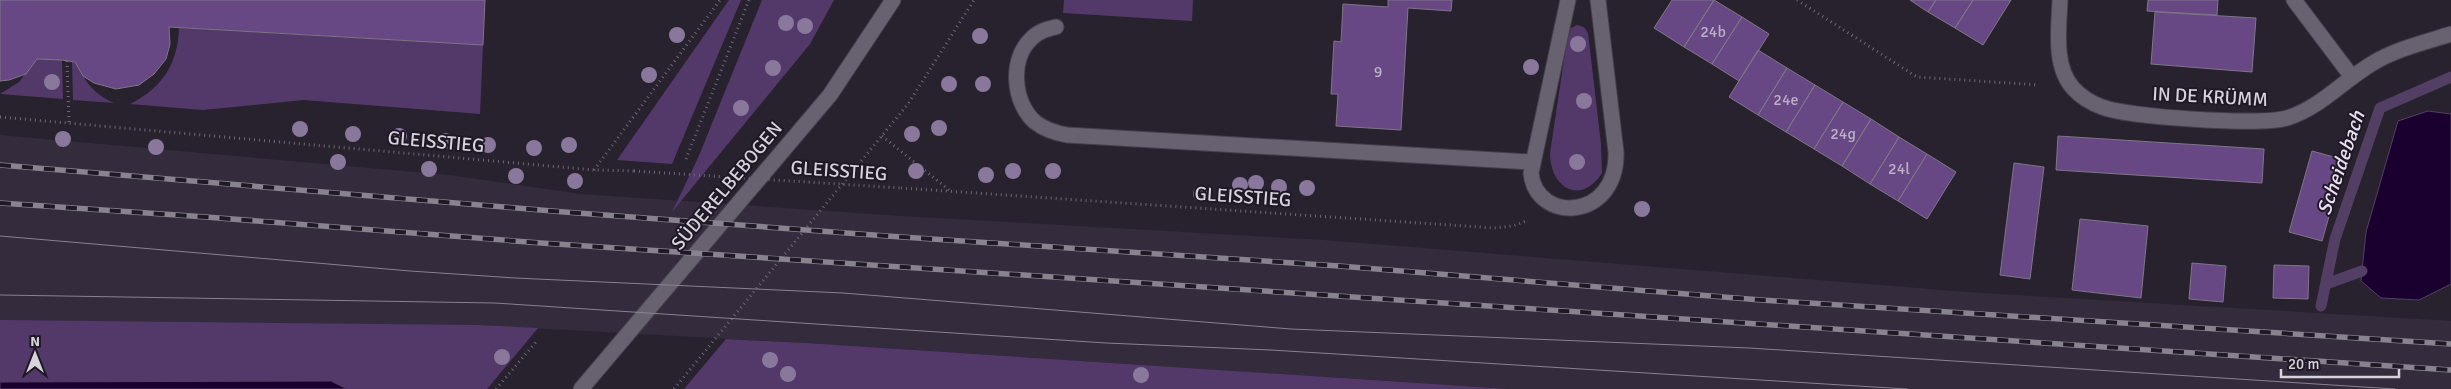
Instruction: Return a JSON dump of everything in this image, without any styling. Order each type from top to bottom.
[{"type":"street","name":"SÜDERELBEBOGEN","points":[[581,389],[830,95],[894,0]]},
{"type":"street","points":[[1568,0],[1532,162],[1532,181],[1540,196],[1551,204],[1578,207],[1592,203],[1606,191],[1616,172],[1616,152],[1598,0]]},
{"type":"street","points":[[2060,0],[2059,50],[2064,70],[2072,87]]},
{"type":"street","points":[[2294,0],[2352,77]]},
{"type":"street","points":[[1056,27],[1044,30],[1032,37],[1025,46],[1020,57],[1017,82],[1018,94],[1028,115],[1053,132],[1532,162]]},
{"type":"street","name":"IN DE KRÜMM","points":[[2072,87],[2086,99],[2103,108],[2124,112],[2233,121],[2286,119],[2307,110],[2374,62],[2451,34]]},
{"type":"path","points":[[594,170],[720,0]]},
{"type":"path","points":[[686,159],[749,0]]},
{"type":"path","points":[[674,389],[908,104],[974,0]]},
{"type":"path","points":[[1797,0],[1917,78],[2072,87]]},
{"type":"path","points":[[67,61],[69,123]]},
{"type":"path","name":"GLEISSTIEG","points":[[0,117],[594,170],[950,190],[1494,228],[1524,222],[1551,204]]},
{"type":"path","points":[[882,136],[950,190]]},
{"type":"path","points":[[496,389],[536,342]]},
{"type":"shaded area","points":[[729,0],[741,0],[672,164],[617,160]]},
{"type":"shaded area","points":[[762,0],[834,0],[810,44],[672,212],[698,158]]},
{"type":"shaded area","points":[[1064,0],[1193,0],[1192,21],[1063,13]]},
{"type":"shaded area","points":[[1577,25],[1584,27],[1588,33],[1601,144],[1602,173],[1594,183],[1585,189],[1576,190],[1568,188],[1555,176],[1551,165],[1550,153],[1568,33],[1571,28]]},
{"type":"shaded area","points":[[179,28],[483,45],[480,114],[304,100],[203,110],[130,104],[151,90],[166,74],[175,53]]},
{"type":"shaded area","points":[[37,59],[62,60],[63,99],[0,94],[19,82]]},
{"type":"shaded area","points":[[72,62],[75,62],[95,91],[114,103],[73,100]]},
{"type":"shaded area","points":[[2428,111],[2451,114],[2451,284],[2419,300],[2381,298],[2361,281],[2366,232],[2398,121]]},
{"type":"shaded area","points":[[0,135],[449,175],[581,194],[902,216],[1324,240],[1967,292],[2451,321],[2451,389],[1509,389],[806,343],[478,325],[439,348],[0,343]]},
{"type":"shaded area","points":[[0,320],[478,325],[538,328],[487,389],[347,389],[331,381],[0,382]]},
{"type":"shaded area","points":[[726,339],[806,343],[1509,389],[684,389]]},
{"type":"shaded area","points":[[331,381],[347,389],[0,389],[0,382]]},
{"type":"building","points":[[0,0],[485,0],[483,45],[169,27],[170,44],[166,59],[154,74],[139,85],[116,89],[94,83],[83,76],[75,62],[37,59],[26,74],[0,81]]},
{"type":"building","points":[[1388,0],[1452,0],[1451,11],[1408,8],[1401,130],[1336,126],[1338,94],[1331,94],[1334,41],[1341,42],[1343,4],[1388,7]]},
{"type":"building","points":[[1672,0],[1714,0],[1684,47],[1654,28]]},
{"type":"building","points":[[1714,0],[1742,17],[1712,64],[1684,47]]},
{"type":"building","points":[[1910,0],[1936,0],[1928,12]]},
{"type":"building","points":[[1936,0],[1973,0],[1955,28],[1928,12]]},
{"type":"building","points":[[1973,0],[2011,0],[1983,45],[1955,28]]},
{"type":"building","points":[[2148,0],[2218,0],[2217,15],[2147,11]]},
{"type":"building","points":[[2155,12],[2256,18],[2252,72],[2151,64]]},
{"type":"building","points":[[1742,17],[1769,34],[1739,81],[1712,64]]},
{"type":"building","points":[[1758,50],[1787,68],[1758,115],[1729,97]]},
{"type":"building","points":[[1787,68],[1815,85],[1786,132],[1758,115]]},
{"type":"building","points":[[1815,85],[1843,102],[1814,149],[1786,132]]},
{"type":"building","points":[[1843,102],[1871,119],[1842,166],[1814,149]]},
{"type":"building","points":[[1871,119],[1899,137],[1870,184],[1842,166]]},
{"type":"building","points":[[2058,136],[2264,149],[2262,183],[2056,170]]},
{"type":"building","points":[[1899,137],[1927,154],[1898,201],[1870,184]]},
{"type":"building","points":[[2312,151],[2345,160],[2322,241],[2289,232]]},
{"type":"building","points":[[1927,154],[1956,172],[1927,219],[1898,201]]},
{"type":"building","points":[[2014,163],[2044,167],[2030,279],[2000,275]]},
{"type":"building","points":[[2080,219],[2148,226],[2141,298],[2072,290]]},
{"type":"building","points":[[2192,263],[2226,266],[2223,302],[2189,299]]},
{"type":"building","points":[[2274,265],[2309,266],[2308,299],[2273,298]]},
{"type":"waterway","name":"Scheidebach","points":[[2321,306],[2335,239],[2380,108],[2451,77]]},
{"type":"waterway","points":[[2326,284],[2362,271]]},
{"type":"tram line","points":[[0,236],[410,271],[515,278],[843,293],[1291,329],[1749,348],[2395,389]]},
{"type":"tram line","points":[[0,295],[495,303],[1106,343],[1271,350],[1907,389]]},
{"type":"railway","points":[[0,165],[564,212],[1339,266],[1761,300],[2451,344]]},
{"type":"railway","points":[[0,203],[541,243],[2451,370]]}]
